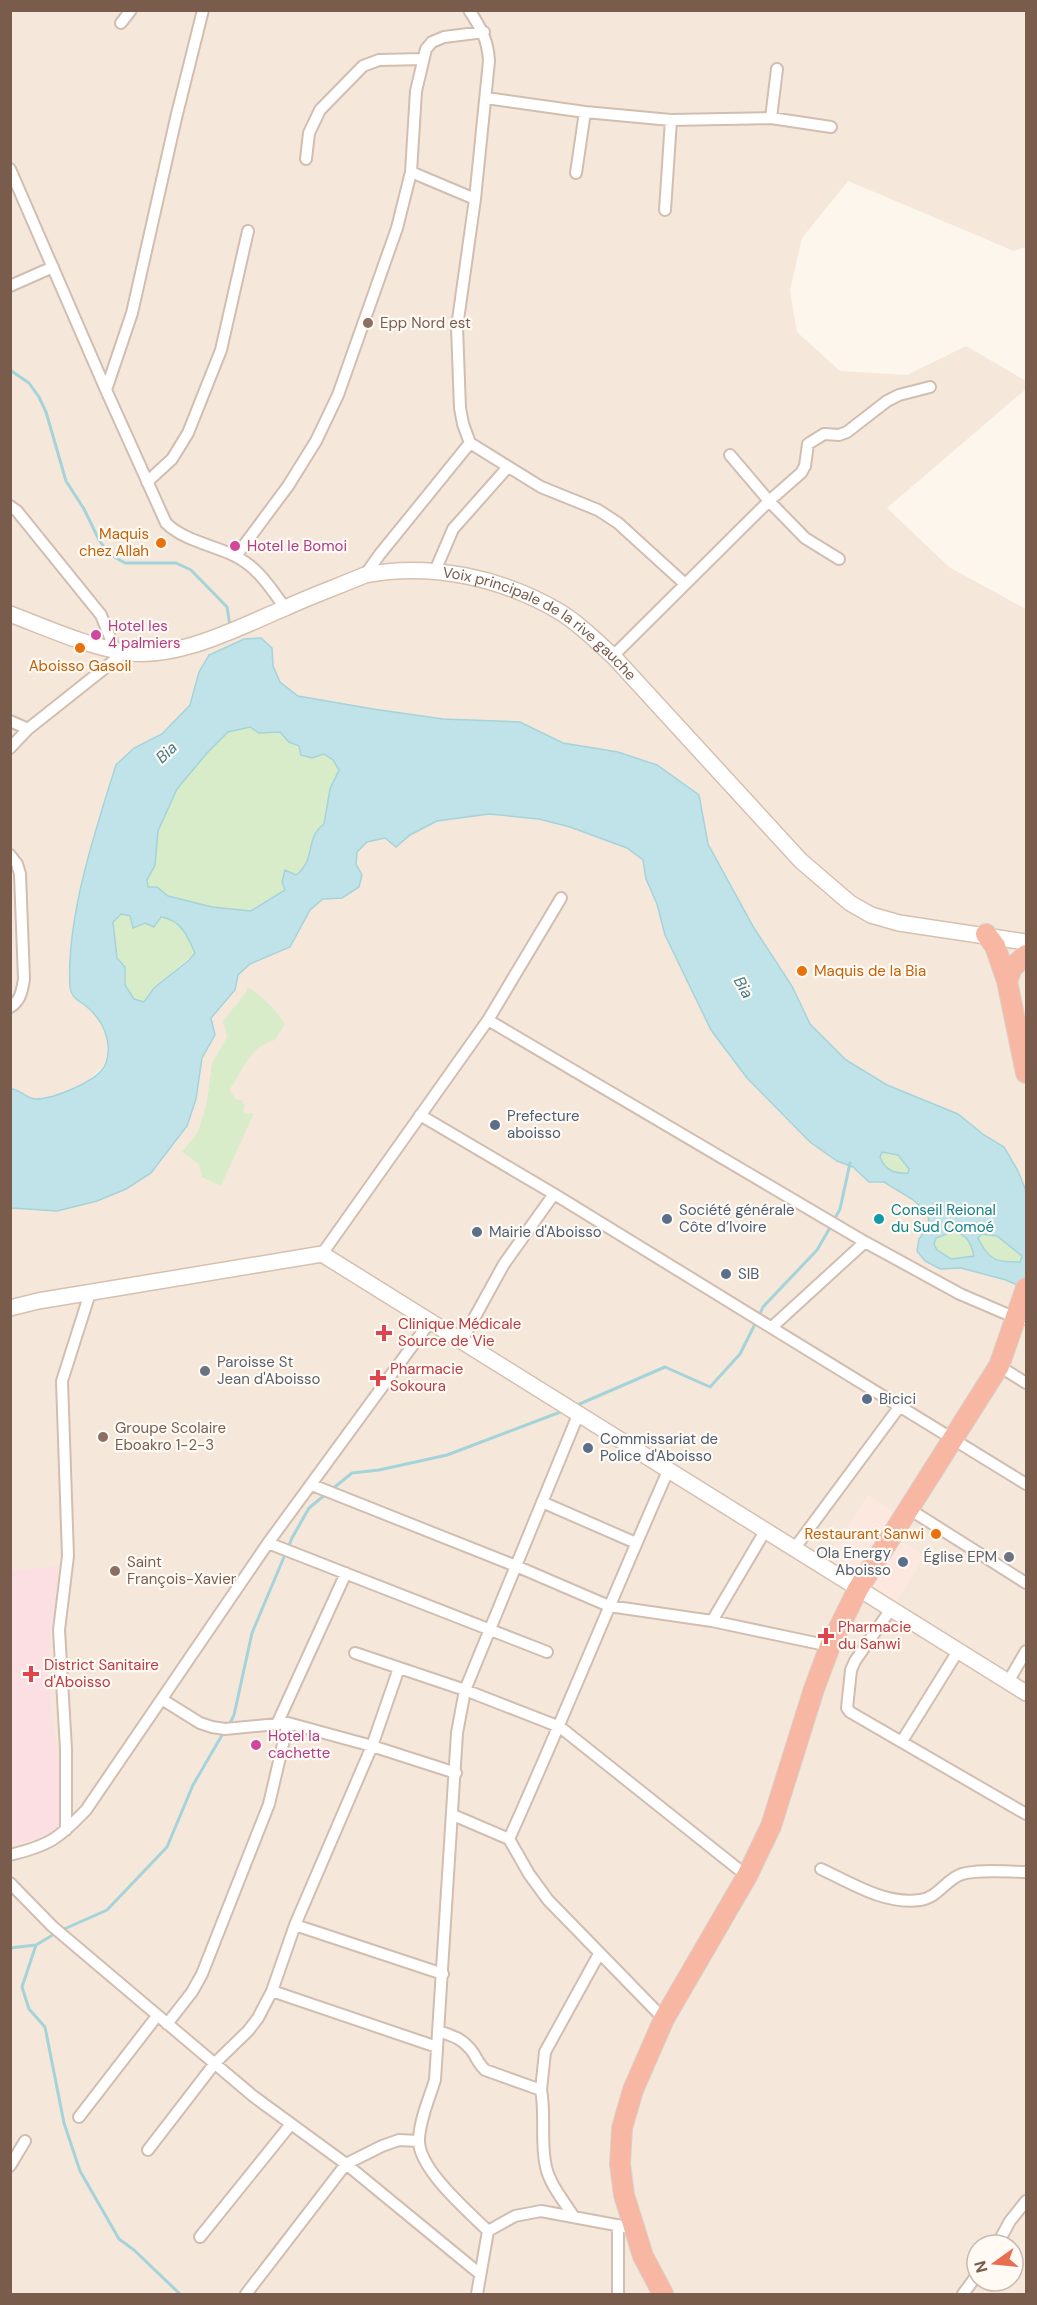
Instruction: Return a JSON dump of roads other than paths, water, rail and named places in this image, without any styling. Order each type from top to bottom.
[{"type":"highway","points":[[986,934],[999,955],[1026,1072]]},
{"type":"highway","points":[[1006,981],[1012,968],[1026,955]]},
{"type":"highway","points":[[663,2295],[625,2227],[620,2164],[621,2128],[633,2090],[664,2019],[747,1876],[775,1816],[810,1700],[830,1646],[858,1589],[999,1366],[1023,1307]]},
{"type":"street","points":[[121,23],[131,10]]},
{"type":"street","points":[[106,390],[132,313],[202,10]]},
{"type":"street","points":[[469,10],[484,32],[489,47],[475,199],[458,327],[460,408],[470,443],[541,487],[598,510],[618,523],[686,584]]},
{"type":"street","points":[[236,556],[288,486],[316,441],[338,395],[397,228],[411,172],[416,92],[426,49],[432,42],[444,37],[484,32]]},
{"type":"street","points":[[306,159],[309,133],[320,110],[363,66],[379,60],[423,59]]},
{"type":"street","points":[[771,118],[777,69]]},
{"type":"street","points":[[486,98],[585,112],[671,120],[771,118],[831,127]]},
{"type":"street","points":[[576,174],[585,112]]},
{"type":"street","points":[[664,210],[671,120]]},
{"type":"street","points":[[10,169],[13,183],[166,522],[172,528],[236,556],[259,572],[285,608]]},
{"type":"street","points":[[411,172],[475,199]]},
{"type":"street","points":[[147,482],[172,459],[188,433],[221,350],[248,231]]},
{"type":"street","points":[[10,286],[52,267]]},
{"type":"street","points":[[613,656],[769,501],[801,473],[805,465],[806,449],[811,441],[824,434],[844,434],[887,401],[899,395],[930,387]]},
{"type":"street","points":[[365,575],[470,443]]},
{"type":"street","points":[[730,455],[769,501],[805,538],[839,559]]},
{"type":"street","points":[[435,571],[453,529],[508,467]]},
{"type":"street","points":[[10,506],[17,511],[101,615],[120,651],[28,729],[10,748]]},
{"type":"street","name":"Voix principale de la rive gauche","points":[[10,614],[78,640],[120,651],[173,649],[202,642],[365,575],[390,571],[435,571],[493,584],[529,596],[561,613],[588,632],[613,656],[801,861],[850,903],[871,915],[899,923],[986,934],[1026,942]]},
{"type":"street","points":[[10,722],[28,729]]},
{"type":"street","points":[[10,855],[17,864],[20,874],[24,979],[21,996],[16,1004],[10,1007]]},
{"type":"street","points":[[322,1254],[488,1020],[561,898]]},
{"type":"street","points":[[488,1020],[865,1242],[960,1294],[1023,1307]]},
{"type":"street","points":[[420,1115],[554,1194],[1026,1484]]},
{"type":"street","points":[[461,1342],[504,1264],[554,1194]]},
{"type":"street","points":[[772,1327],[865,1242]]},
{"type":"street","points":[[10,1308],[38,1301],[322,1254],[429,1323],[1026,1693]]},
{"type":"street","points":[[66,1830],[66,1749],[59,1630],[68,1556],[62,1381],[90,1293]]},
{"type":"street","points":[[10,1855],[41,1847],[66,1830],[86,1810],[268,1543],[429,1323]]},
{"type":"street","points":[[999,1366],[1026,1383]]},
{"type":"street","points":[[794,1549],[900,1406]]},
{"type":"street","points":[[488,2231],[442,2186],[426,2163],[418,2141],[435,2080],[458,1733],[465,1690],[578,1415]]},
{"type":"street","points":[[509,1839],[560,1727],[609,1606],[668,1471]]},
{"type":"street","points":[[312,1485],[516,1566],[609,1606],[712,1621],[830,1646]]},
{"type":"street","points":[[542,1502],[636,1543]]},
{"type":"street","points":[[909,1509],[1026,1583]]},
{"type":"street","points":[[712,1621],[765,1531]]},
{"type":"street","points":[[268,1543],[547,1652]]},
{"type":"street","points":[[277,1724],[346,1573]]},
{"type":"street","points":[[891,1609],[855,1661],[851,1670],[847,1708],[850,1712],[1026,1814]]},
{"type":"street","points":[[902,1742],[958,1651]]},
{"type":"street","points":[[1008,1682],[1026,1651]]},
{"type":"street","points":[[354,1653],[465,1690],[560,1727],[747,1876]]},
{"type":"street","points":[[148,2150],[215,2063],[258,2018],[272,1991],[295,1925],[372,1746],[399,1668]]},
{"type":"street","points":[[163,1700],[200,1723],[212,1727],[225,1729],[288,1723],[372,1746],[456,1773]]},
{"type":"street","points":[[167,2024],[192,1992],[202,1974],[269,1804],[288,1723]]},
{"type":"street","points":[[453,1815],[509,1839],[529,1874],[548,1900],[664,2019]]},
{"type":"street","points":[[821,1869],[872,1893],[902,1901],[931,1897],[963,1874],[1026,1872]]},
{"type":"street","points":[[10,1882],[52,1926],[157,2016],[253,2096],[346,2164],[480,2274]]},
{"type":"street","points":[[295,1925],[443,1974]]},
{"type":"street","points":[[574,2217],[553,2185],[546,2166],[541,2090],[545,2052],[599,1954]]},
{"type":"street","points":[[272,1991],[437,2047]]},
{"type":"street","points":[[79,2117],[157,2016]]},
{"type":"street","points":[[438,2031],[459,2037],[485,2070],[541,2090]]},
{"type":"street","points":[[200,2237],[291,2124]]},
{"type":"street","points":[[246,2295],[346,2164],[399,2140],[418,2141]]},
{"type":"street","points":[[10,2166],[25,2141]]},
{"type":"street","points":[[1003,2233],[1026,2201]]},
{"type":"street","points":[[488,2231],[515,2216],[541,2211],[625,2227],[618,2295]]},
{"type":"street","points":[[477,2295],[488,2231]]},
{"type":"water","name":"Bia","points":[[261,638],[272,648],[273,666],[280,682],[298,696],[443,719],[520,722],[563,743],[618,752],[657,765],[699,795],[708,844],[754,928],[792,986],[810,1024],[846,1060],[887,1085],[958,1114],[984,1135],[1004,1147],[1026,1191],[1026,1289],[1006,1280],[961,1268],[940,1269],[925,1261],[917,1251],[919,1239],[929,1226],[928,1213],[912,1199],[884,1182],[869,1182],[853,1167],[837,1161],[810,1142],[747,1078],[711,1030],[665,935],[657,904],[646,879],[643,860],[627,848],[570,827],[539,819],[489,814],[437,821],[410,835],[396,847],[385,838],[367,842],[357,852],[356,864],[362,875],[359,887],[342,898],[323,899],[310,910],[290,947],[250,964],[238,975],[235,990],[211,1018],[215,1035],[202,1058],[196,1099],[187,1126],[151,1173],[126,1189],[97,1201],[57,1211],[11,1208],[11,1089],[32,1099],[53,1096],[75,1088],[95,1076],[102,1070],[108,1055],[107,1039],[98,1018],[72,994],[70,960],[77,904],[99,818],[116,765],[134,748],[162,734],[190,705],[199,672],[209,655],[244,639]],"holes":[[[250,727],[259,733],[280,732],[289,742],[299,746],[301,755],[312,758],[324,754],[333,760],[339,770],[330,789],[324,824],[314,836],[309,856],[302,869],[296,875],[285,870],[282,882],[285,890],[251,911],[212,907],[168,896],[157,887],[148,887],[147,880],[155,865],[158,831],[177,789],[228,732]],[[121,914],[130,916],[133,928],[145,923],[154,927],[161,917],[174,921],[182,929],[195,953],[154,988],[144,1002],[134,999],[125,985],[125,967],[117,958],[113,922]],[[882,1152],[898,1155],[909,1169],[908,1173],[891,1170],[880,1157]],[[954,1231],[968,1240],[974,1256],[951,1259],[937,1250],[934,1244],[936,1238]],[[982,1234],[997,1236],[1022,1256],[1020,1262],[1005,1261],[994,1259],[978,1238]]]},
{"type":"waterway","points":[[10,370],[29,383],[39,397],[46,412],[66,481],[109,554],[125,563],[176,563],[191,570],[227,607],[230,626]]},
{"type":"waterway","points":[[834,1220],[840,1209],[850,1163]]},
{"type":"waterway","points":[[759,1316],[763,1307],[817,1250],[831,1226]]},
{"type":"waterway","points":[[575,1406],[665,1367],[710,1387],[740,1354],[756,1322]]},
{"type":"waterway","points":[[331,1490],[352,1473],[379,1470],[447,1455],[563,1411]]},
{"type":"waterway","points":[[229,1725],[234,1715],[252,1633],[292,1538],[309,1508],[326,1494]]},
{"type":"waterway","points":[[62,1930],[107,1910],[167,1847],[193,1785],[225,1730]]},
{"type":"waterway","points":[[10,1948],[36,1945],[56,1933]]},
{"type":"waterway","points":[[36,1945],[22,1987],[29,2009],[45,2027],[64,2123],[80,2171],[119,2239],[134,2250],[180,2294]]},
{"type":"place","name":"Epp Nord est","points":[[368,323]]},
{"type":"place","name":"Maquis chez Allah","points":[[161,543]]},
{"type":"place","name":"Hotel le Bomoi","points":[[235,546]]},
{"type":"place","name":"Hotel les 4 palmiers","points":[[96,635]]},
{"type":"place","name":"Aboisso Gasoil","points":[[80,648]]},
{"type":"place","name":"Maquis de la Bia","points":[[802,971]]},
{"type":"place","name":"Prefecture aboisso","points":[[495,1125]]},
{"type":"place","name":"Société générale Côte d’Ivoire","points":[[667,1219]]},
{"type":"place","name":"Conseil Reional du Sud Comoé","points":[[879,1219]]},
{"type":"place","name":"Mairie d'Aboisso","points":[[477,1232]]},
{"type":"place","name":"SIB","points":[[726,1274]]},
{"type":"place","name":"Clinique Médicale Source de Vie","points":[[384,1333]]},
{"type":"place","name":"Paroisse St Jean d'Aboisso","points":[[205,1371]]},
{"type":"place","name":"Pharmacie Sokoura","points":[[378,1378]]},
{"type":"place","name":"Bicici","points":[[867,1399]]},
{"type":"place","name":"Groupe Scolaire Eboakro 1-2-3","points":[[103,1437]]},
{"type":"place","name":"Commissariat de Police d'Aboisso","points":[[588,1448]]},
{"type":"place","name":"Restaurant Sanwi","points":[[936,1534]]},
{"type":"place","name":"Église EPM","points":[[1009,1557]]},
{"type":"place","name":"Ola Energy Aboisso","points":[[903,1562]]},
{"type":"place","name":"Saint François-Xavier","points":[[115,1571]]},
{"type":"place","name":"Pharmacie du Sanwi","points":[[826,1636]]},
{"type":"place","name":"District Sanitaire d'Aboisso","points":[[31,1674]]},
{"type":"place","name":"Hotel la cachette","points":[[256,1745]]}]
